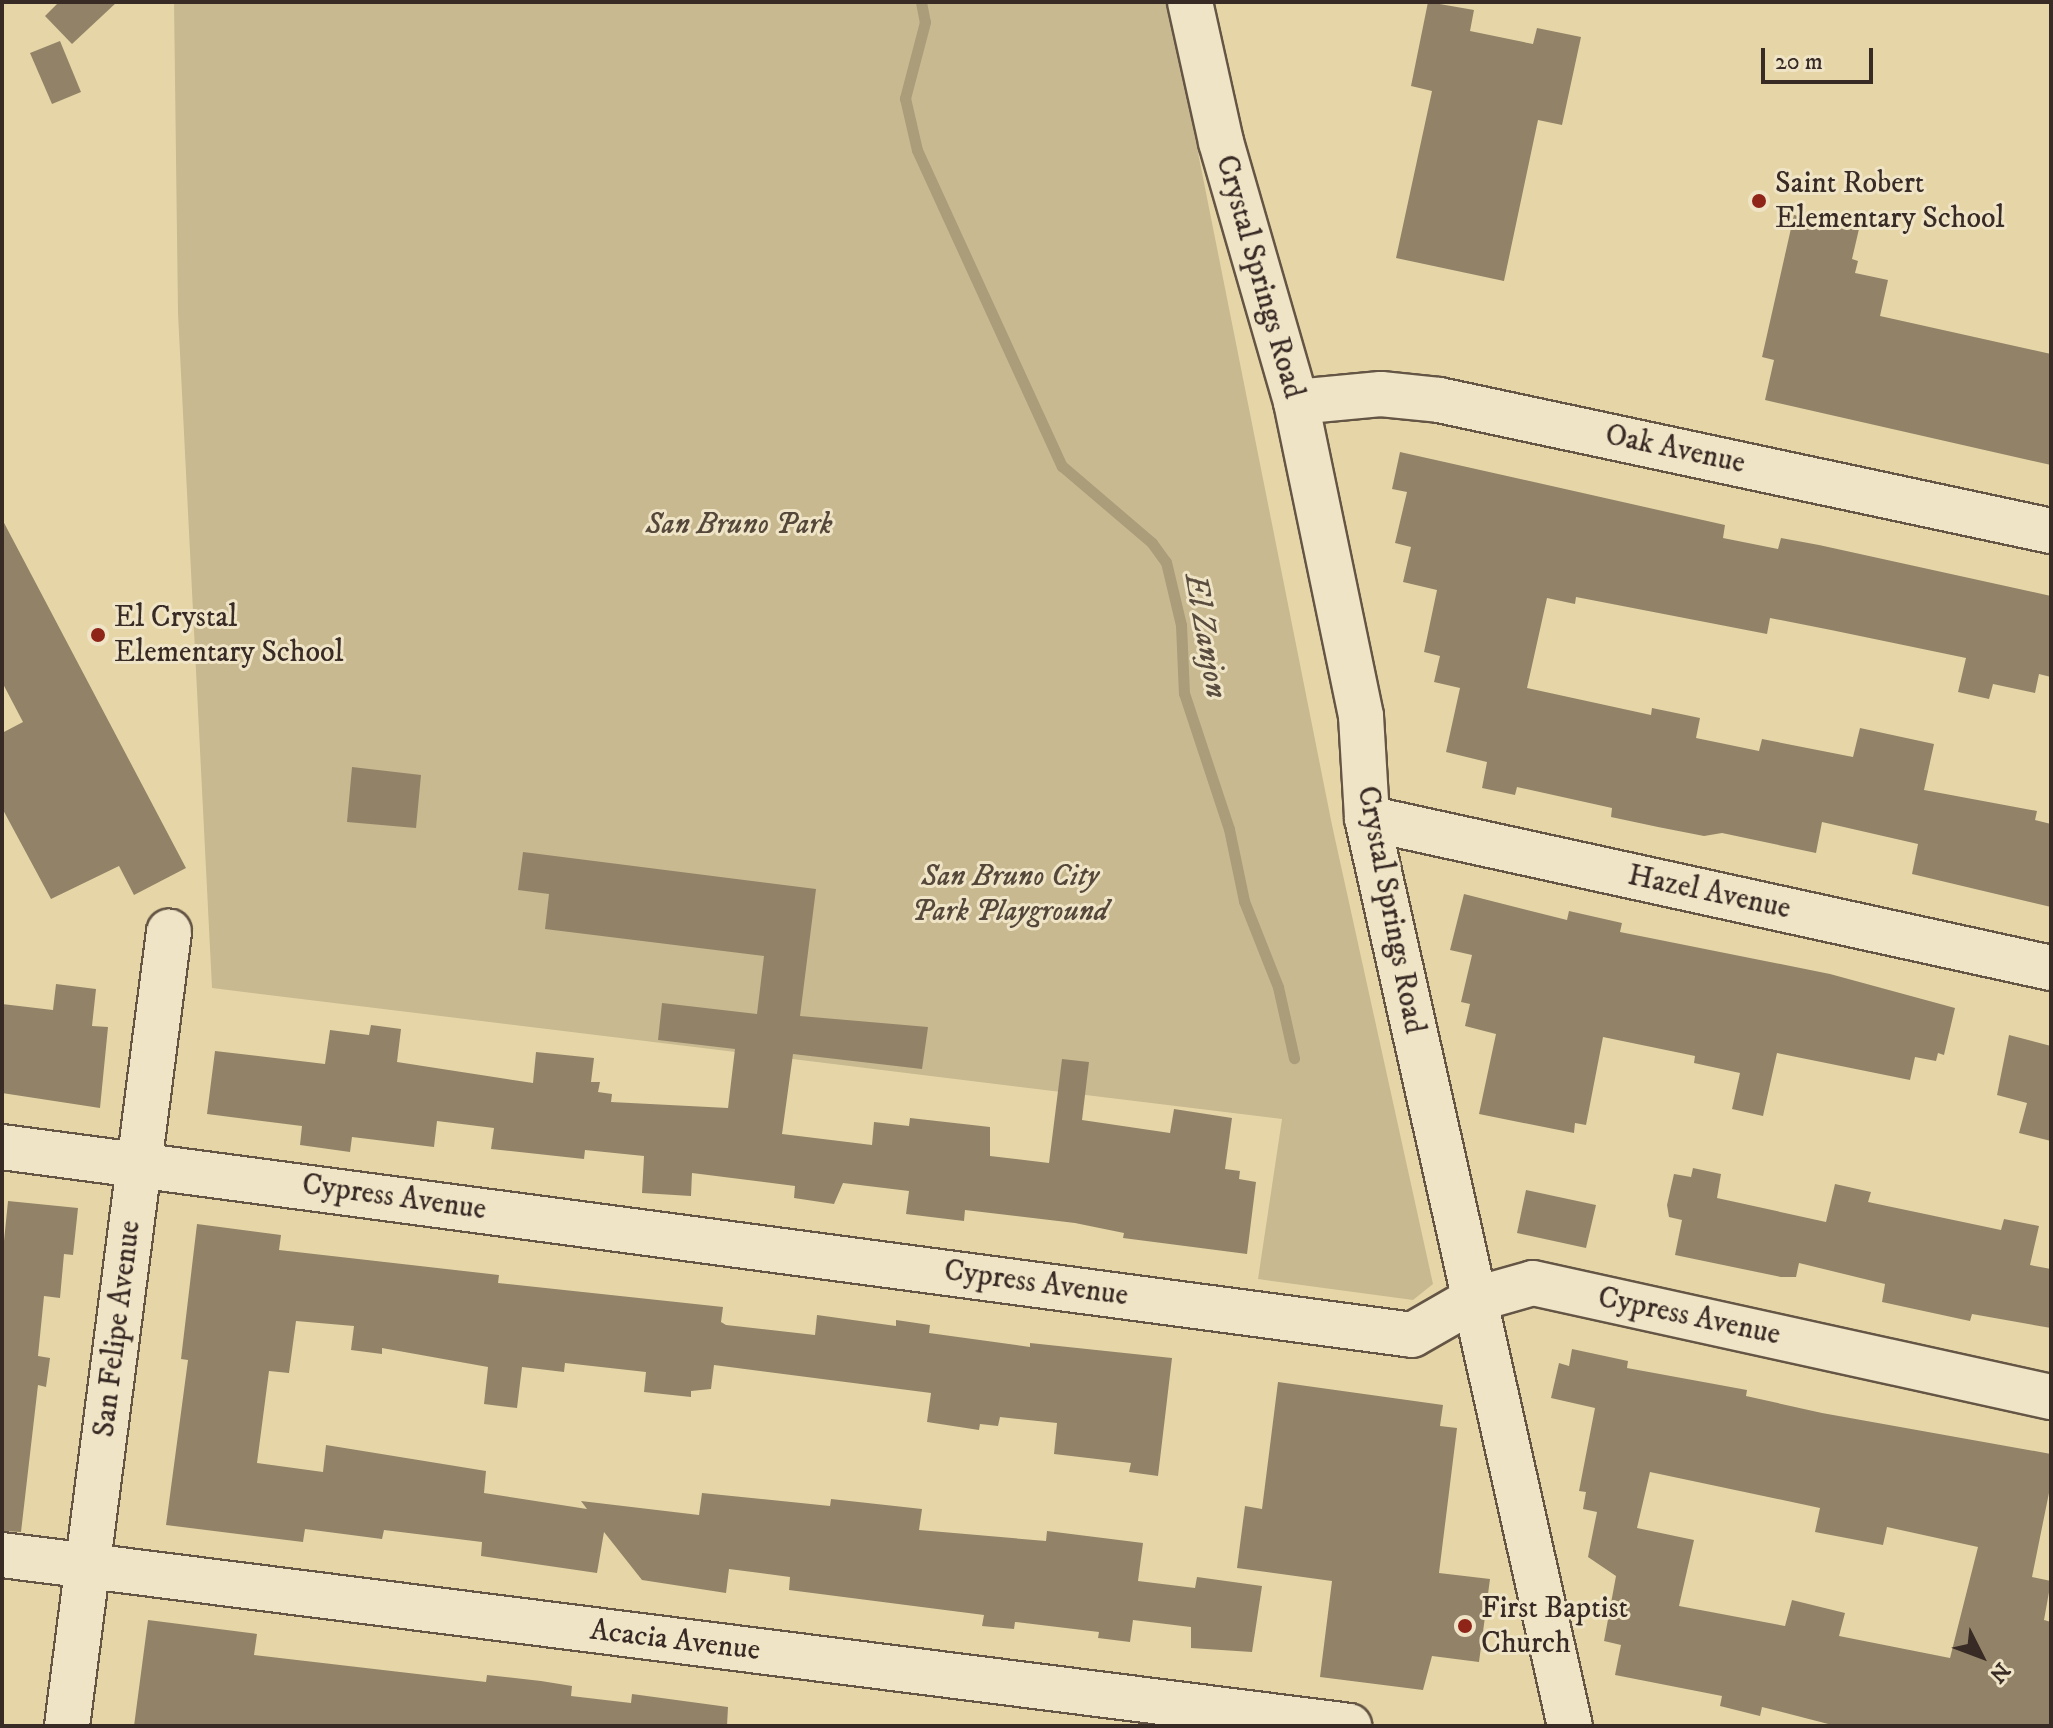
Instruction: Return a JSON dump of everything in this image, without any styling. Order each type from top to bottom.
[{"type":"street","name":"Crystal Springs Road","points":[[1190,2],[1221,142],[1296,402],[1361,716],[1367,818],[1570,1726]]},
{"type":"street","name":"Oak Avenue","points":[[1296,402],[1381,394],[1439,400],[2051,531]]},
{"type":"street","name":"Hazel Avenue","points":[[1367,818],[2051,968]]},
{"type":"street","name":"San Felipe Avenue","points":[[67,1726],[169,932]]},
{"type":"street","name":"Cypress Avenue","points":[[2,1147],[1412,1335],[1473,1300],[1533,1283],[2051,1397]]},
{"type":"street","name":"Acacia Avenue","points":[[2,1555],[1349,1726]]},
{"type":"green space","name":"San Bruno Park","points":[[174,2],[1168,2],[1332,825],[1433,1284],[1413,1300],[1258,1279],[1282,1119],[212,988],[178,314]]},
{"type":"building","points":[[59,2],[117,2],[72,44],[45,16]]},
{"type":"building","points":[[1428,2],[1474,10],[1470,31],[1533,44],[1537,28],[1581,37],[1562,125],[1538,120],[1504,281],[1396,258],[1432,91],[1411,86]]},
{"type":"building","points":[[60,41],[81,92],[52,104],[30,53]]},
{"type":"building","points":[[1794,215],[1859,229],[1852,259],[1858,261],[1855,273],[1888,280],[1880,316],[2051,354],[2051,465],[1765,400],[1774,360],[1762,357]]},
{"type":"building","points":[[1400,452],[1725,525],[1723,538],[1778,549],[1781,538],[2051,596],[2051,677],[2039,674],[2035,693],[1993,684],[1989,699],[1958,692],[1966,658],[1770,618],[1767,634],[1576,597],[1575,604],[1547,598],[1527,688],[1651,715],[1652,708],[1700,718],[1696,738],[1759,751],[1762,739],[1853,757],[1860,728],[1934,744],[1924,790],[2037,811],[2035,820],[2051,824],[2051,907],[1912,874],[1918,844],[1822,822],[1816,853],[1722,833],[1704,836],[1611,817],[1612,808],[1517,787],[1515,795],[1482,788],[1487,762],[1446,752],[1460,688],[1434,682],[1440,656],[1424,652],[1437,590],[1403,582],[1411,547],[1395,543],[1407,492],[1392,489]]},
{"type":"building","points":[[2,519],[186,868],[134,895],[119,866],[51,899],[2,808],[2,733],[23,722],[2,682]]},
{"type":"building","points":[[352,767],[421,775],[416,828],[347,822]]},
{"type":"building","points":[[523,852],[816,889],[800,1016],[928,1027],[922,1069],[793,1054],[782,1134],[872,1145],[874,1122],[909,1126],[910,1118],[990,1127],[990,1156],[1049,1163],[1062,1059],[1089,1062],[1082,1120],[1170,1133],[1174,1109],[1232,1118],[1225,1169],[1240,1171],[1239,1179],[1256,1182],[1247,1254],[1123,1238],[1124,1233],[1075,1223],[965,1210],[964,1221],[906,1214],[909,1191],[843,1183],[834,1204],[794,1198],[795,1186],[692,1173],[691,1196],[642,1193],[644,1156],[585,1150],[584,1159],[491,1149],[494,1128],[437,1121],[434,1147],[352,1137],[350,1152],[300,1145],[302,1126],[207,1114],[215,1051],[325,1064],[330,1030],[369,1035],[371,1025],[401,1029],[397,1062],[533,1083],[536,1052],[594,1058],[591,1082],[600,1082],[598,1092],[612,1094],[611,1102],[728,1108],[735,1049],[658,1040],[662,1003],[757,1014],[764,956],[545,929],[549,894],[518,890]]},
{"type":"building","points":[[1464,894],[1567,920],[1569,911],[1622,923],[1620,932],[1830,974],[1955,1008],[1944,1055],[1938,1053],[1936,1061],[1915,1057],[1910,1080],[1777,1053],[1763,1116],[1732,1109],[1740,1073],[1694,1063],[1695,1056],[1603,1037],[1586,1125],[1575,1123],[1574,1133],[1479,1114],[1496,1034],[1465,1026],[1470,1004],[1461,1002],[1472,955],[1450,950]]},
{"type":"building","points":[[56,984],[96,989],[92,1026],[108,1027],[100,1108],[2,1093],[2,1004],[53,1010]]},
{"type":"building","points":[[2009,1035],[2051,1046],[2051,1141],[2019,1133],[2027,1103],[1997,1095]]},
{"type":"building","points":[[1693,1168],[1721,1174],[1717,1198],[1826,1222],[1835,1184],[1871,1192],[1868,1202],[2001,1230],[2004,1219],[2039,1226],[2030,1265],[2051,1269],[2051,1328],[1972,1314],[1970,1321],[1882,1302],[1885,1284],[1799,1263],[1796,1277],[1781,1277],[1675,1255],[1682,1220],[1669,1217],[1667,1205],[1674,1174],[1691,1177]]},
{"type":"building","points":[[1526,1190],[1596,1205],[1586,1248],[1517,1233]]},
{"type":"building","points":[[8,1201],[78,1208],[73,1255],[64,1254],[60,1298],[44,1296],[38,1356],[50,1358],[46,1387],[38,1385],[21,1532],[2,1531],[2,1261]]},
{"type":"building","points":[[197,1224],[281,1235],[279,1250],[499,1275],[498,1283],[723,1307],[721,1322],[726,1325],[815,1335],[817,1315],[896,1326],[896,1320],[930,1325],[929,1333],[1030,1347],[1030,1343],[1172,1358],[1158,1476],[1129,1472],[1131,1463],[1054,1454],[1057,1423],[1000,1417],[998,1426],[980,1424],[979,1430],[927,1422],[931,1393],[714,1365],[711,1389],[691,1391],[691,1397],[644,1392],[646,1372],[565,1363],[564,1372],[522,1367],[517,1408],[484,1404],[488,1367],[382,1348],[382,1354],[351,1350],[354,1326],[296,1321],[289,1373],[269,1371],[257,1463],[323,1472],[326,1445],[486,1471],[484,1493],[587,1509],[581,1501],[699,1515],[702,1493],[830,1506],[831,1499],[922,1509],[919,1530],[1046,1541],[1047,1531],[1143,1543],[1138,1581],[1195,1588],[1197,1577],[1262,1586],[1252,1652],[1191,1648],[1191,1627],[1133,1620],[1130,1642],[1098,1638],[1099,1632],[1015,1622],[1014,1629],[982,1626],[984,1615],[789,1590],[790,1577],[729,1569],[726,1593],[642,1580],[604,1532],[597,1573],[481,1556],[482,1542],[384,1530],[382,1539],[305,1529],[303,1542],[166,1525],[188,1360],[181,1359]]},
{"type":"building","points":[[1572,1349],[1628,1361],[1627,1368],[1747,1390],[1746,1396],[1822,1413],[2051,1454],[2051,1483],[2032,1577],[2051,1581],[2044,1620],[2051,1622],[2051,1726],[1836,1726],[1762,1707],[1760,1716],[1720,1706],[1722,1696],[1615,1675],[1621,1645],[1604,1641],[1616,1576],[1588,1557],[1597,1512],[1583,1509],[1586,1492],[1579,1491],[1595,1408],[1551,1398],[1559,1363],[1569,1366]],"holes":[[[1650,1472],[1820,1508],[1815,1532],[1883,1545],[1887,1527],[1978,1547],[1950,1658],[1839,1636],[1845,1613],[1792,1600],[1785,1626],[1679,1606],[1694,1540],[1637,1528]]]},
{"type":"building","points":[[1278,1382],[1443,1405],[1440,1426],[1457,1428],[1439,1573],[1490,1579],[1479,1662],[1432,1656],[1423,1690],[1320,1677],[1332,1581],[1237,1568],[1245,1506],[1262,1509]]},
{"type":"building","points":[[148,1620],[257,1634],[254,1655],[486,1682],[487,1675],[541,1681],[572,1686],[571,1696],[631,1703],[632,1694],[728,1707],[727,1726],[134,1726]]},
{"type":"waterway","name":"El Zanjon","points":[[921,2],[925,22],[905,98],[917,150],[1062,466],[1152,543],[1166,562],[1181,625],[1184,693],[1229,829],[1244,901],[1278,987],[1294,1058]]},
{"type":"place","name":"Saint Robert Elementary School","points":[[1759,201]]},
{"type":"place","name":"El Crystal Elementary School","points":[[98,635]]},
{"type":"place","name":"First Baptist Church","points":[[1465,1626]]},
{"type":"park label","name":"San Bruno City Park Playground","points":[[1010,894]]}]
